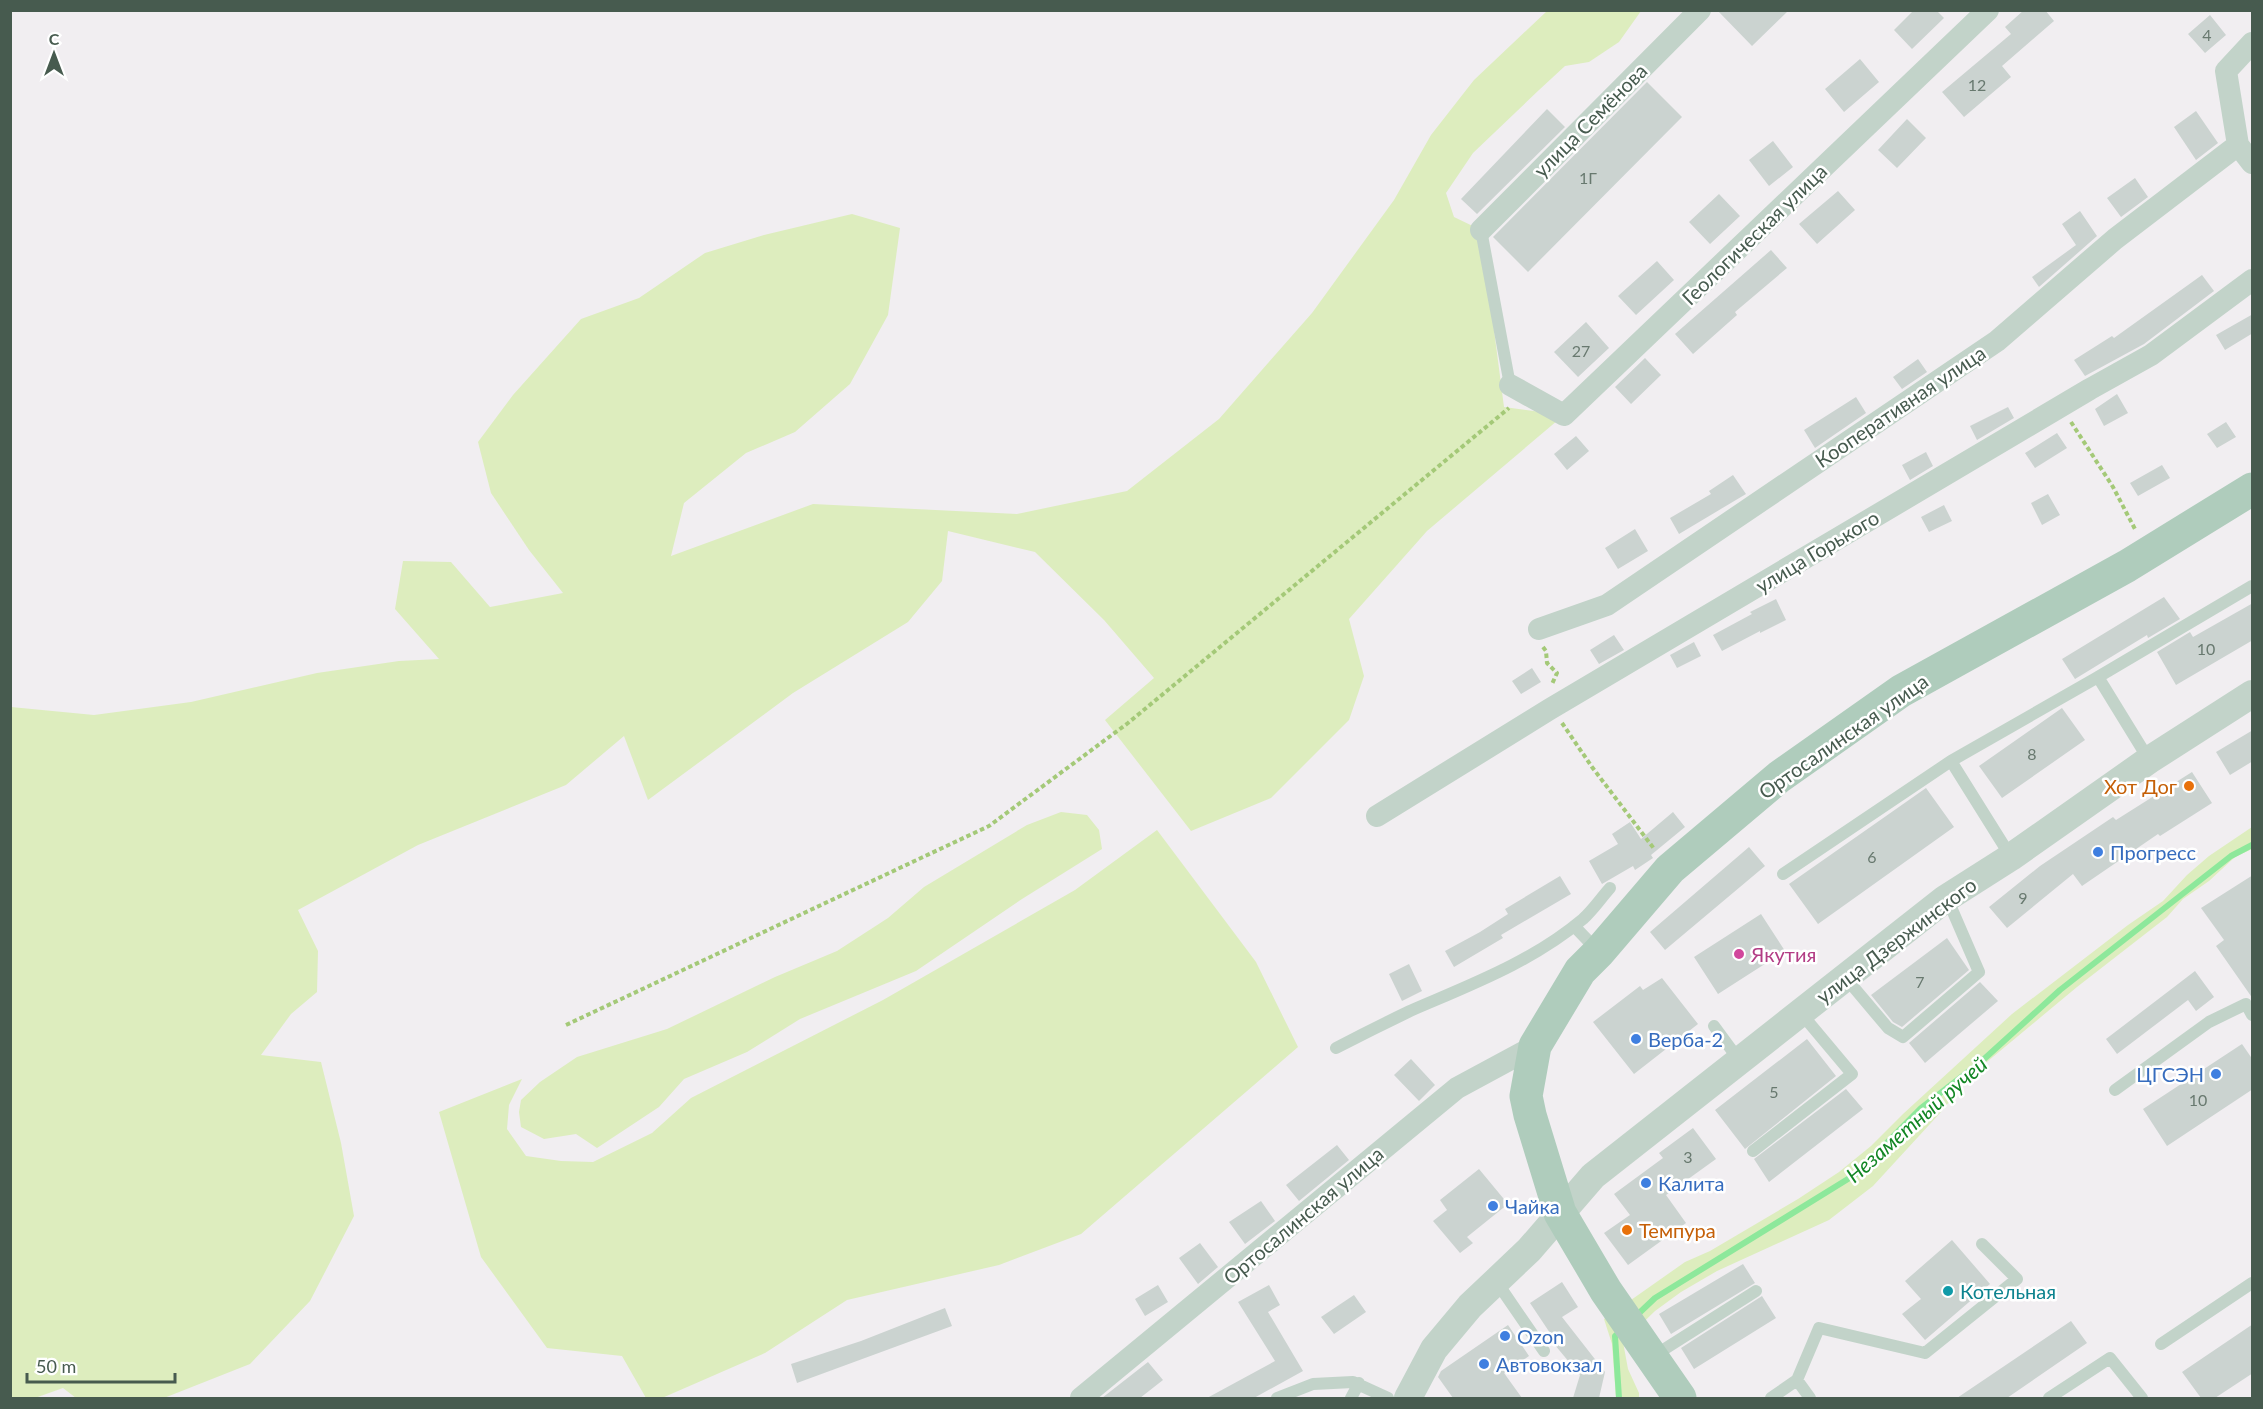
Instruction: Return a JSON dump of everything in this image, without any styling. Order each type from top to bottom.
[{"type":"main road","name":"Ортосалинская улица","points":[[1680,1398],[1606,1291],[1560,1213],[1530,1115],[1526,1096],[1534,1046],[1580,971],[1670,869],[1779,777],[1901,691],[2148,554],[2253,489]]},
{"type":"street","name":"улица Семёнова","points":[[1480,230],[1700,10]]},
{"type":"street","name":"Геологическая улица","points":[[1518,389],[1564,415],[1988,10]]},
{"type":"street","points":[[2253,43],[2226,71],[2238,145],[2253,164]]},
{"type":"street","name":"Кооперативная улица","points":[[1539,629],[1607,605],[1997,341],[2115,240],[2238,145]]},
{"type":"street","name":"улица Горького","points":[[1377,816],[1550,709],[2060,406],[2151,355],[2253,280]]},
{"type":"street","name":"улица Дзержинского","points":[[1408,1398],[1434,1349],[1470,1306],[1529,1250],[1593,1176],[1947,898],[2011,857],[2150,760],[2253,694]]},
{"type":"street","name":"Ортосалинская улица","points":[[1081,1398],[1457,1088],[1534,1046]]},
{"type":"lane","points":[[1480,230],[1518,389]]},
{"type":"lane","points":[[1783,873],[1951,761],[2253,586]]},
{"type":"lane","points":[[2098,677],[2150,760]]},
{"type":"lane","points":[[1951,761],[2011,857]]},
{"type":"lane","points":[[1336,1047],[1495,974],[1560,937],[1585,917],[1610,888]]},
{"type":"lane","points":[[1845,977],[1888,1028],[1903,1037],[1978,972],[1947,898]]},
{"type":"lane","points":[[1574,926],[1599,952]]},
{"type":"lane","points":[[2115,1090],[2210,1022],[2246,1004],[2253,1015]]},
{"type":"lane","points":[[1753,1151],[1852,1074],[1800,1012]]},
{"type":"lane","points":[[1714,1026],[1739,1060]]},
{"type":"lane","points":[[1770,1398],[1797,1380],[1819,1328],[1924,1353],[2016,1279],[1982,1244]]},
{"type":"lane","points":[[1496,1281],[1544,1351]]},
{"type":"lane","points":[[2162,1344],[2253,1283]]},
{"type":"lane","points":[[1643,1347],[1756,1291]]},
{"type":"lane","points":[[2049,1398],[2110,1358],[2142,1398]]},
{"type":"lane","points":[[1797,1380],[1810,1398]]},
{"type":"lane","points":[[1277,1398],[1313,1384],[1359,1383],[1388,1398]]},
{"type":"lane","points":[[1350,1398],[1359,1383]]},
{"type":"path","points":[[566,1025],[988,826],[1128,723],[1518,389]]},
{"type":"path","points":[[2060,406],[2113,487],[2148,554]]},
{"type":"path","points":[[1539,629],[1547,663],[1557,673],[1551,686],[1550,709],[1568,729],[1592,767],[1670,869]]},
{"type":"green space","points":[[1547,11],[1641,11],[1619,42],[1589,62],[1565,66],[1539,90],[1473,153],[1446,193],[1454,217],[1481,230],[1504,407],[1564,415],[1427,531],[1349,619],[1364,676],[1349,720],[1271,798],[1191,831],[1105,720],[1154,678],[1104,620],[1035,552],[948,531],[942,581],[908,622],[793,693],[648,800],[624,736],[566,785],[418,845],[298,910],[318,951],[317,992],[291,1014],[261,1055],[321,1062],[341,1143],[354,1216],[310,1301],[250,1364],[164,1398],[76,1398],[63,1388],[35,1398],[11,1398],[11,707],[94,715],[191,702],[317,673],[399,661],[439,659],[395,609],[403,561],[451,562],[490,607],[563,593],[529,550],[491,493],[478,442],[513,395],[581,319],[639,298],[705,253],[764,235],[852,214],[900,228],[888,315],[850,384],[795,432],[746,453],[684,503],[671,556],[813,504],[1017,514],[1127,491],[1219,419],[1312,313],[1394,200],[1431,135],[1474,80]]},
{"type":"green space","points":[[1061,812],[1087,815],[1099,830],[1102,849],[1022,899],[916,971],[800,1019],[747,1052],[684,1079],[659,1107],[597,1148],[576,1134],[544,1139],[521,1127],[519,1112],[521,1100],[540,1082],[577,1057],[667,1029],[775,977],[837,951],[888,918],[924,887],[1027,825]]},
{"type":"green space","points":[[2252,827],[2252,849],[2235,857],[2209,881],[2183,899],[2167,917],[2077,987],[1970,1076],[1941,1112],[1873,1186],[1829,1220],[1717,1271],[1681,1292],[1655,1311],[1623,1342],[1628,1369],[1639,1398],[1616,1398],[1612,1344],[1604,1319],[1685,1262],[1710,1251],[1839,1172],[1871,1146],[2012,1014],[2163,901],[2187,875],[2209,856]]},
{"type":"green space","points":[[1157,830],[1256,962],[1298,1047],[1081,1234],[999,1265],[847,1300],[765,1353],[662,1398],[646,1398],[622,1356],[547,1348],[481,1257],[439,1112],[522,1079],[509,1105],[507,1129],[526,1156],[561,1161],[593,1162],[652,1133],[691,1098],[883,1000],[1075,890]]},
{"type":"building","points":[[1717,10],[1789,10],[1752,46]]},
{"type":"building","points":[[1914,10],[1936,10],[1944,18],[1912,49],[1894,30]]},
{"type":"building","points":[[2024,10],[2045,10],[2054,21],[2002,66],[2011,77],[1964,117],[1942,92],[2011,34],[2005,27]]},
{"type":"building","points":[[2210,15],[2226,35],[2205,53],[2188,34]]},
{"type":"building","points":[[1860,59],[1879,82],[1844,112],[1825,89]]},
{"type":"building","points":[[1647,82],[1682,117],[1528,272],[1493,237]]},
{"type":"building","points":[[1547,109],[1565,127],[1477,214],[1461,199]]},
{"type":"building","points":[[2196,111],[2218,143],[2196,160],[2174,127]]},
{"type":"building","points":[[1907,119],[1926,138],[1897,168],[1878,150]]},
{"type":"building","points":[[1773,141],[1793,167],[1769,186],[1749,160]]},
{"type":"building","points":[[2135,178],[2148,197],[2121,217],[2107,198]]},
{"type":"building","points":[[1838,191],[1855,210],[1817,244],[1799,224]]},
{"type":"building","points":[[1719,194],[1740,216],[1710,244],[1689,222]]},
{"type":"building","points":[[2080,211],[2097,236],[2080,251],[2062,224]]},
{"type":"building","points":[[2076,245],[2080,251],[2039,287],[2032,277]]},
{"type":"building","points":[[1771,250],[1787,268],[1735,312],[1737,315],[1693,354],[1675,334]]},
{"type":"building","points":[[1657,261],[1674,280],[1636,315],[1618,296]]},
{"type":"building","points":[[2202,275],[2214,291],[2144,344],[2085,376],[2074,360],[2112,336],[2114,338]]},
{"type":"building","points":[[2253,314],[2253,333],[2225,350],[2216,335]]},
{"type":"building","points":[[1586,322],[1609,348],[1578,377],[1554,352]]},
{"type":"building","points":[[1645,358],[1661,375],[1631,404],[1615,387]]},
{"type":"building","points":[[1918,359],[1927,372],[1902,389],[1893,377]]},
{"type":"building","points":[[2117,394],[2128,413],[2104,426],[2095,409]]},
{"type":"building","points":[[1856,397],[1866,413],[1815,448],[1804,430]]},
{"type":"building","points":[[2008,407],[2014,418],[1977,440],[1970,426]]},
{"type":"building","points":[[2226,422],[2236,437],[2217,448],[2207,434]]},
{"type":"building","points":[[2057,433],[2067,448],[2035,468],[2025,453]]},
{"type":"building","points":[[1576,436],[1589,451],[1567,470],[1554,454]]},
{"type":"building","points":[[1926,452],[1933,466],[1910,480],[1902,465]]},
{"type":"building","points":[[2162,465],[2170,478],[2138,496],[2130,483]]},
{"type":"building","points":[[1733,475],[1746,494],[1679,534],[1670,518],[1711,494],[1709,491]]},
{"type":"building","points":[[2048,494],[2060,515],[2042,525],[2031,503]]},
{"type":"building","points":[[1944,505],[1952,521],[1929,532],[1921,517]]},
{"type":"building","points":[[1635,529],[1648,551],[1618,569],[1605,548]]},
{"type":"building","points":[[2164,597],[2180,619],[2148,638],[2147,635],[2075,679],[2062,659]]},
{"type":"building","points":[[1776,599],[1786,620],[1722,651],[1713,635]]},
{"type":"building","points":[[2253,603],[2253,640],[2176,685],[2157,652],[2190,632],[2193,637]]},
{"type":"building","points":[[1614,635],[1624,650],[1599,664],[1590,650]]},
{"type":"building","points":[[1694,642],[1701,656],[1677,668],[1670,655]]},
{"type":"building","points":[[1532,668],[1541,682],[1521,694],[1512,681]]},
{"type":"building","points":[[2062,708],[2085,740],[2002,798],[1979,766]]},
{"type":"building","points":[[2253,730],[2253,761],[2230,775],[2216,752]]},
{"type":"building","points":[[2192,772],[2212,803],[2160,836],[2158,834],[2082,886],[2073,874],[2007,928],[1989,907],[2040,866],[2113,817],[2116,820]]},
{"type":"building","points":[[1926,788],[1954,827],[1818,924],[1789,884]]},
{"type":"building","points":[[1673,812],[1685,827],[1651,855],[1653,858],[1635,870],[1633,866],[1602,884],[1589,861],[1618,844],[1612,834],[1630,822],[1641,839]]},
{"type":"building","points":[[1749,847],[1765,866],[1665,950],[1650,932]]},
{"type":"building","points":[[2253,875],[2253,999],[2216,946],[2224,940],[2201,908]]},
{"type":"building","points":[[1560,876],[1571,894],[1501,935],[1503,938],[1454,967],[1445,951],[1508,914],[1505,909]]},
{"type":"building","name":"Якутия","points":[[1761,914],[1785,951],[1718,994],[1694,957]]},
{"type":"building","points":[[1947,938],[1969,970],[1902,1027],[1893,1022],[1871,995]]},
{"type":"building","points":[[1409,964],[1422,991],[1402,1001],[1389,974]]},
{"type":"building","points":[[2195,971],[2214,997],[2196,1011],[2188,1000],[2117,1054],[2106,1039]]},
{"type":"building","points":[[1662,978],[1698,1024],[1634,1074],[1593,1022],[1640,986],[1643,990]]},
{"type":"building","points":[[1980,982],[1998,1001],[1925,1063],[1909,1043]]},
{"type":"building","points":[[1807,1039],[1836,1076],[1745,1149],[1715,1110]]},
{"type":"building","points":[[2242,1044],[2253,1060],[2253,1089],[2167,1146],[2143,1109]]},
{"type":"building","points":[[1411,1059],[1435,1085],[1419,1101],[1394,1075]]},
{"type":"building","points":[[1846,1089],[1863,1109],[1769,1182],[1754,1159]]},
{"type":"building","points":[[1693,1128],[1716,1159],[1666,1195],[1686,1223],[1628,1265],[1604,1233],[1630,1215],[1614,1194],[1663,1158],[1659,1153]]},
{"type":"building","points":[[1337,1145],[1349,1160],[1299,1201],[1286,1185]]},
{"type":"building","points":[[1479,1169],[1508,1204],[1467,1237],[1473,1243],[1460,1253],[1433,1221],[1447,1210],[1440,1200]]},
{"type":"building","points":[[1261,1201],[1275,1221],[1245,1244],[1229,1222]]},
{"type":"building","name":"Котельная","points":[[1952,1240],[1990,1284],[1925,1340],[1902,1314],[1921,1299],[1905,1281]]},
{"type":"building","points":[[1200,1243],[1218,1267],[1198,1284],[1179,1258]]},
{"type":"building","points":[[1743,1264],[1755,1283],[1671,1334],[1659,1314]]},
{"type":"building","points":[[1562,1282],[1578,1307],[1562,1317],[1605,1372],[1599,1398],[1573,1398],[1580,1375],[1549,1338],[1552,1336],[1530,1303]]},
{"type":"building","points":[[1158,1285],[1168,1302],[1145,1316],[1135,1299]]},
{"type":"building","points":[[1269,1285],[1280,1305],[1268,1312],[1303,1371],[1254,1398],[1207,1398],[1275,1361],[1238,1302]]},
{"type":"building","points":[[1354,1295],[1366,1312],[1334,1334],[1321,1317]]},
{"type":"building","points":[[1762,1296],[1776,1318],[1694,1369],[1681,1348]]},
{"type":"building","points":[[945,1308],[952,1326],[797,1383],[791,1364],[861,1341]]},
{"type":"building","points":[[2071,1321],[2087,1343],[2007,1398],[1957,1398]]},
{"type":"building","points":[[2253,1324],[2253,1373],[2215,1398],[2201,1398],[2182,1372]]},
{"type":"building","name":"Автовокзал","points":[[1508,1325],[1529,1356],[1504,1373],[1522,1398],[1453,1398],[1438,1377],[1441,1371]]},
{"type":"building","points":[[1148,1362],[1163,1380],[1140,1398],[1102,1398]]},
{"type":"waterway","name":"Незаметный ручей","points":[[1636,1316],[1655,1298],[1856,1174],[1921,1108],[1983,1060],[2060,990],[2231,856],[2252,845]]},
{"type":"waterway","name":"Незаметный ручей","points":[[1619,1398],[1615,1336],[1622,1330]]},
{"type":"place","name":"Хот Дог","points":[[2189,786]]},
{"type":"place","name":"Прогресс","points":[[2098,852]]},
{"type":"place","name":"Якутия","points":[[1739,954]]},
{"type":"place","name":"Верба-2","points":[[1636,1039]]},
{"type":"place","name":"ЦГСЭН","points":[[2216,1074]]},
{"type":"place","name":"Калита","points":[[1646,1183]]},
{"type":"place","name":"Чайка","points":[[1493,1206]]},
{"type":"place","name":"Темпура","points":[[1627,1230]]},
{"type":"place","name":"Котельная","points":[[1948,1291]]},
{"type":"place","name":"Ozon","points":[[1505,1336]]},
{"type":"place","name":"Автовокзал","points":[[1484,1364]]}]
